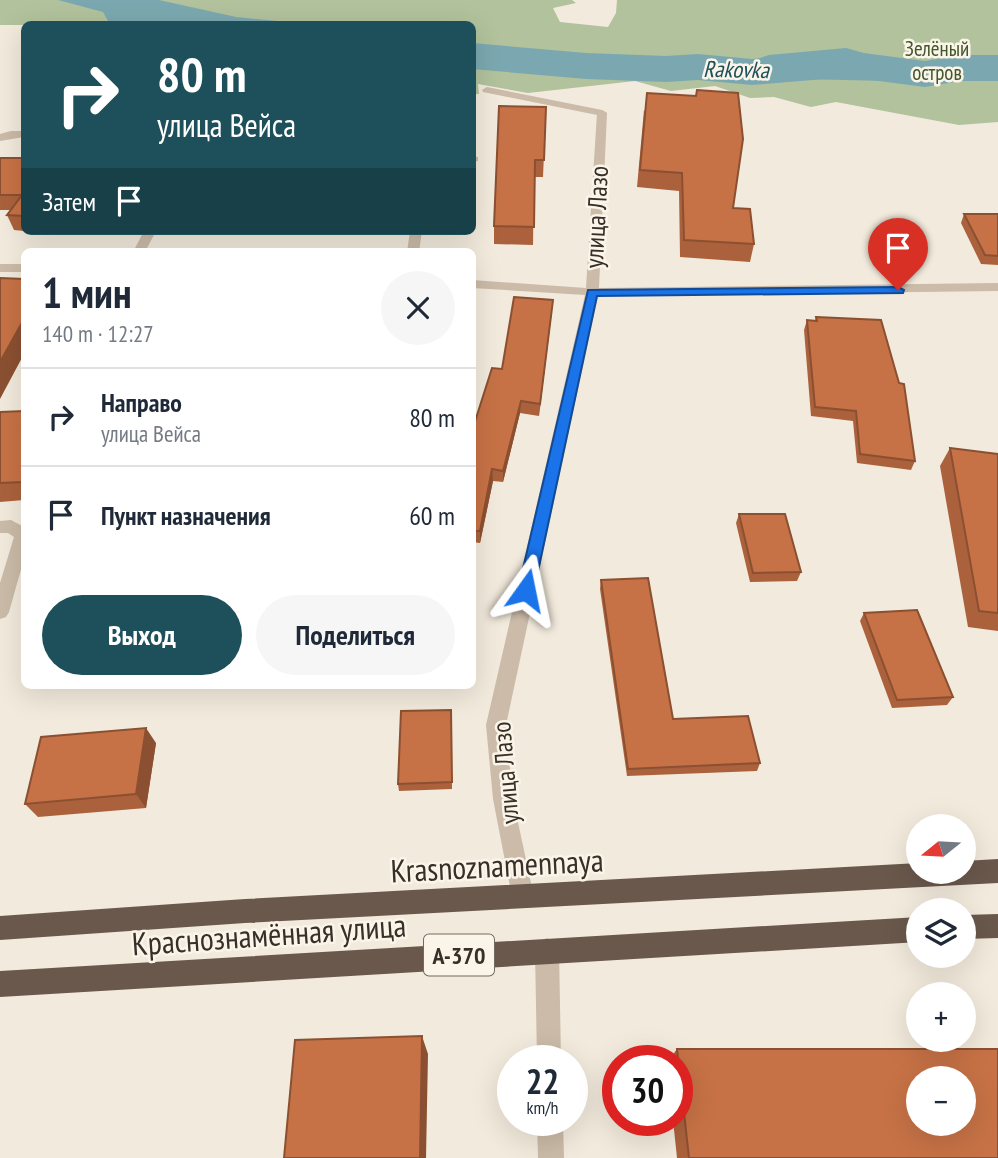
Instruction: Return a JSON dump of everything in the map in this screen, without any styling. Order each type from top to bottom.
[{"type":"highway","name":"Krasnoznamennaya","points":[[0,928],[998,872]]},
{"type":"highway","points":[[976,927],[998,926]]},
{"type":"highway","name":"Краснознамённая улица","points":[[0,984],[906,930]]},
{"type":"street","name":"улица Лазо","points":[[487,90],[602,113],[592,292],[496,725],[503,799],[523,897]]},
{"type":"street","points":[[0,138],[21,134]]},
{"type":"street","points":[[0,268],[21,268]]},
{"type":"street","points":[[476,284],[592,292],[998,287]]},
{"type":"street","points":[[0,527],[11,526],[21,534]]},
{"type":"street","points":[[0,612],[21,542]]},
{"type":"street","points":[[547,950],[549,1045]]},
{"type":"street","points":[[550,1136],[551,1158]]},
{"type":"green space","name":"Зелёный остров","points":[[0,0],[572,0],[576,3],[553,8],[560,22],[608,27],[616,13],[617,0],[998,0],[998,122],[959,125],[836,102],[811,107],[774,97],[750,98],[715,86],[671,91],[635,81],[528,93],[478,84],[479,94],[476,94],[476,21],[21,21],[21,25],[0,25]]},
{"type":"water","points":[[58,0],[159,0],[236,17],[277,21],[108,21],[103,12]]},
{"type":"water","points":[[476,45],[610,57],[666,69],[662,72],[600,77],[476,63]]},
{"type":"water","points":[[846,48],[910,66],[998,65],[998,73],[890,81],[747,78],[709,75],[693,70],[706,63],[747,69],[757,59],[769,55]]},
{"type":"building","points":[[697,90],[738,93],[743,139],[733,208],[750,209],[754,244],[684,240],[682,173],[640,170],[647,93],[696,96]]},
{"type":"building","points":[[499,106],[546,107],[544,160],[535,160],[534,227],[494,226]]},
{"type":"building","points":[[0,158],[21,158],[21,195],[0,195]]},
{"type":"building","points":[[21,196],[21,216],[7,215]]},
{"type":"building","points":[[964,214],[998,214],[998,256],[985,255]]},
{"type":"building","points":[[0,278],[21,279],[21,324],[0,362]]},
{"type":"building","points":[[514,297],[553,300],[540,404],[521,401],[503,471],[492,469],[480,531],[476,531],[476,418],[492,368],[502,369]]},
{"type":"building","points":[[816,317],[881,320],[899,383],[904,384],[915,461],[860,454],[856,411],[815,407],[807,320],[817,321]]},
{"type":"building","points":[[21,411],[21,482],[0,483],[0,412]]},
{"type":"building","points":[[950,448],[998,454],[998,613],[979,611]]},
{"type":"building","points":[[739,514],[785,514],[801,572],[753,573]]},
{"type":"building","points":[[648,578],[673,719],[748,716],[760,763],[628,769],[601,580]]},
{"type":"building","points":[[917,610],[953,697],[897,700],[864,613]]},
{"type":"building","points":[[451,710],[452,782],[398,784],[401,711]]},
{"type":"building","points":[[146,728],[136,794],[25,804],[41,737]]},
{"type":"building","points":[[422,1036],[420,1158],[284,1158],[295,1040]]},
{"type":"building","points":[[693,1049],[906,1049],[906,1052],[976,1052],[976,1049],[998,1049],[998,1158],[689,1158],[687,1136],[693,1136]]},
{"type":"waterway","name":"Rakovka","points":[[476,56],[586,66],[666,69],[698,67],[752,72],[848,64],[925,74],[960,68],[998,68]]},
{"type":"route","points":[[526,590],[592,292],[898,290]]}]
